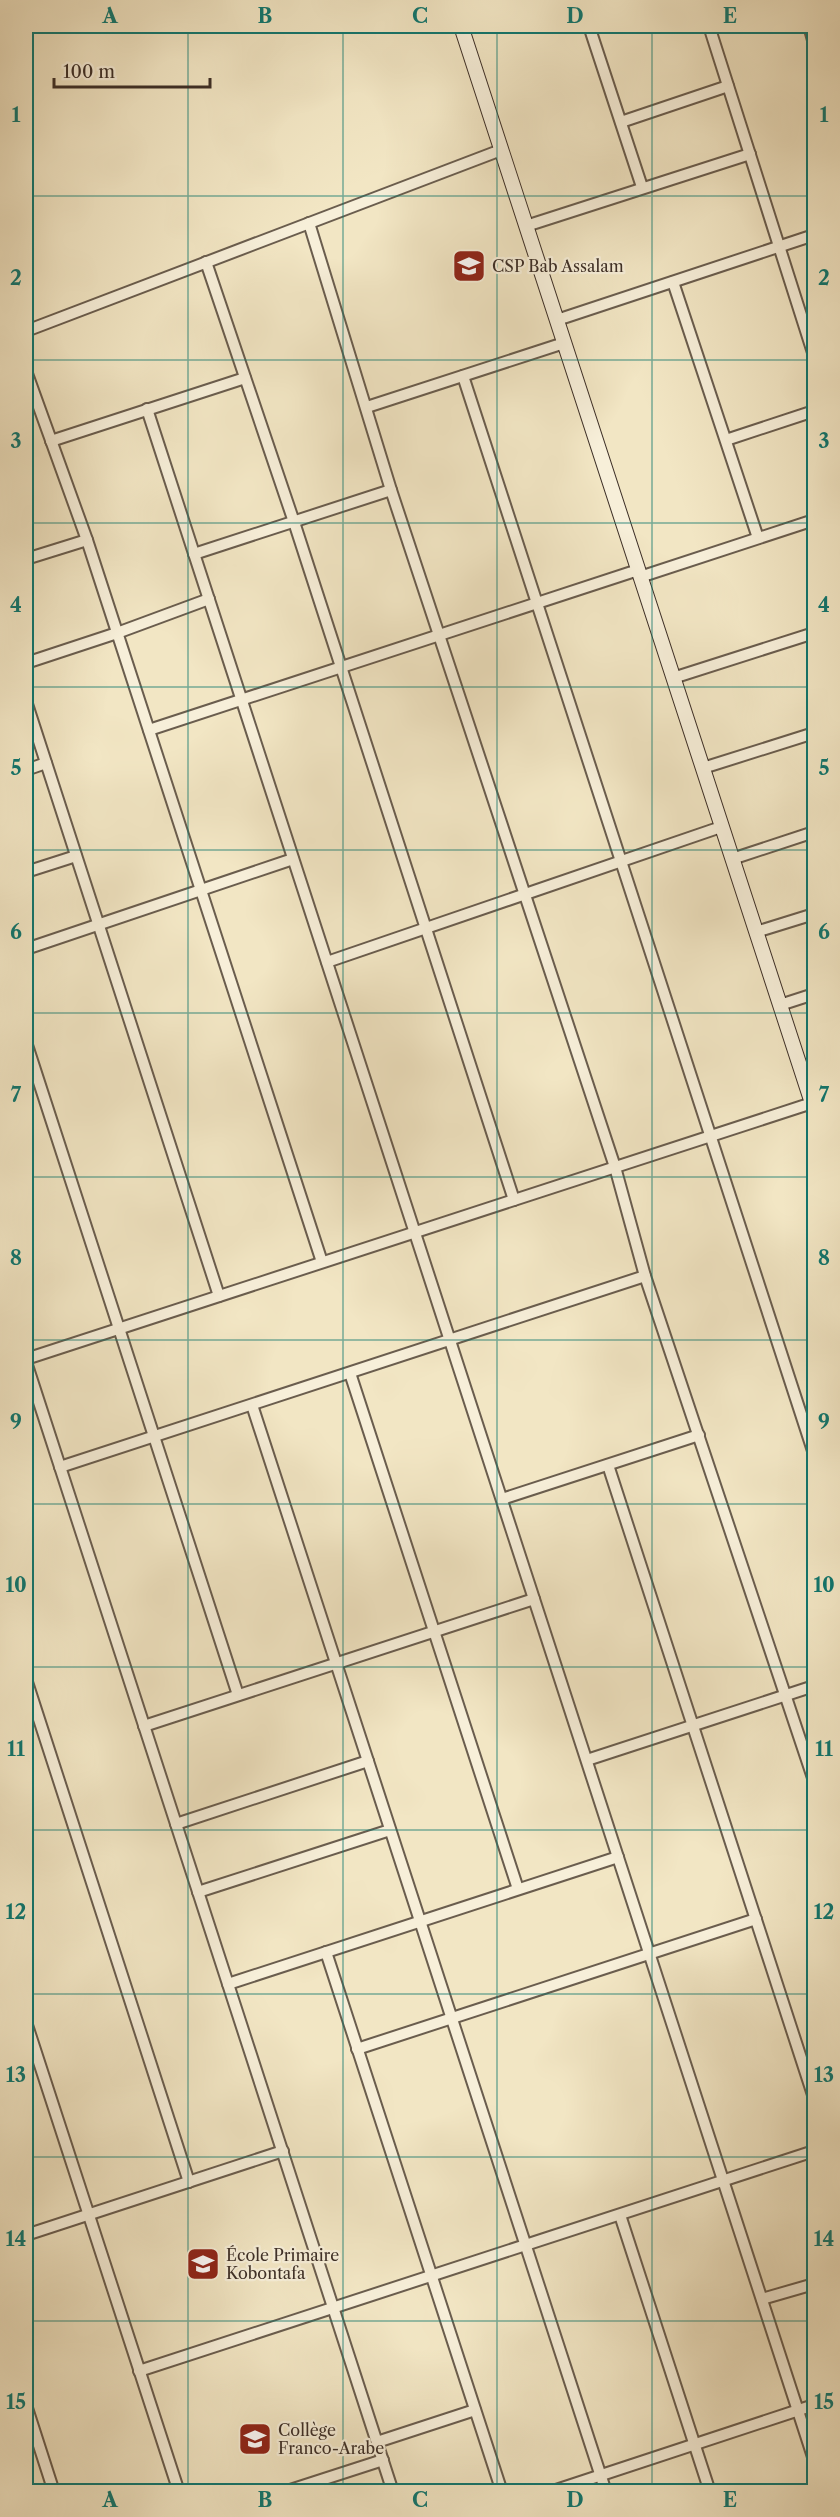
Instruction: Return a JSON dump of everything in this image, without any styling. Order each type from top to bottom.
[{"type":"street","points":[[393,2492],[26,1361],[322,1262],[814,1105],[461,26]]},
{"type":"street","points":[[602,26],[590,27],[642,187]]},
{"type":"street","points":[[709,26],[814,356]]},
{"type":"street","points":[[808,26],[814,44]]},
{"type":"street","points":[[621,122],[728,86]]},
{"type":"street","points":[[26,331],[501,150]]},
{"type":"street","points":[[526,226],[750,154]]},
{"type":"street","points":[[309,223],[391,490],[615,1167],[645,1276],[814,1781]]},
{"type":"street","points":[[557,320],[814,235]]},
{"type":"street","points":[[206,262],[294,522],[514,1200]]},
{"type":"street","points":[[674,282],[758,538]]},
{"type":"street","points":[[367,407],[564,343]]},
{"type":"street","points":[[26,371],[87,540],[322,1262]]},
{"type":"street","points":[[463,376],[814,1454]]},
{"type":"street","points":[[51,441],[245,378]]},
{"type":"street","points":[[147,410],[814,2460]]},
{"type":"street","points":[[726,440],[814,411]]},
{"type":"street","points":[[194,554],[391,490]]},
{"type":"street","points":[[148,730],[537,603],[814,520]]},
{"type":"street","points":[[26,559],[87,540]]},
{"type":"street","points":[[26,663],[209,599]]},
{"type":"street","points":[[673,678],[814,633]]},
{"type":"street","points":[[26,701],[219,1296]]},
{"type":"street","points":[[703,768],[814,733]]},
{"type":"street","points":[[26,770],[46,764]]},
{"type":"street","points":[[327,962],[722,827]]},
{"type":"street","points":[[732,859],[814,832]]},
{"type":"street","points":[[26,872],[76,856]]},
{"type":"street","points":[[26,949],[293,859]]},
{"type":"street","points":[[756,932],[814,914]]},
{"type":"street","points":[[780,1005],[814,994]]},
{"type":"street","points":[[26,1042],[238,1695]]},
{"type":"street","points":[[60,1467],[645,1276]]},
{"type":"street","points":[[350,1373],[518,1889]]},
{"type":"street","points":[[252,1405],[606,2492]]},
{"type":"street","points":[[502,1500],[699,1435]]},
{"type":"street","points":[[608,1465],[814,2098]]},
{"type":"street","points":[[144,1726],[534,1599]]},
{"type":"street","points":[[26,1679],[189,2182]]},
{"type":"street","points":[[587,1760],[814,1686]]},
{"type":"street","points":[[176,1824],[368,1761]]},
{"type":"street","points":[[198,1892],[390,1830]]},
{"type":"street","points":[[228,1984],[618,1857]]},
{"type":"street","points":[[357,2049],[756,1919]]},
{"type":"street","points":[[326,1952],[502,2492]]},
{"type":"street","points":[[26,2022],[178,2492]]},
{"type":"street","points":[[26,2235],[283,2151]]},
{"type":"street","points":[[140,2371],[814,2151]]},
{"type":"street","points":[[620,2215],[710,2492]]},
{"type":"street","points":[[762,2299],[814,2283]]},
{"type":"street","points":[[26,2405],[54,2492]]},
{"type":"street","points":[[550,2492],[814,2405]]},
{"type":"street","points":[[377,2442],[475,2410]]},
{"type":"street","points":[[285,2491],[383,2460]]},
{"type":"place","name":"CSP Bab Assalam","points":[[469,266]]},
{"type":"place","name":"École Primaire Kobontafa","points":[[203,2264]]},
{"type":"place","name":"Collège Franco-Arabe","points":[[255,2439]]}]
